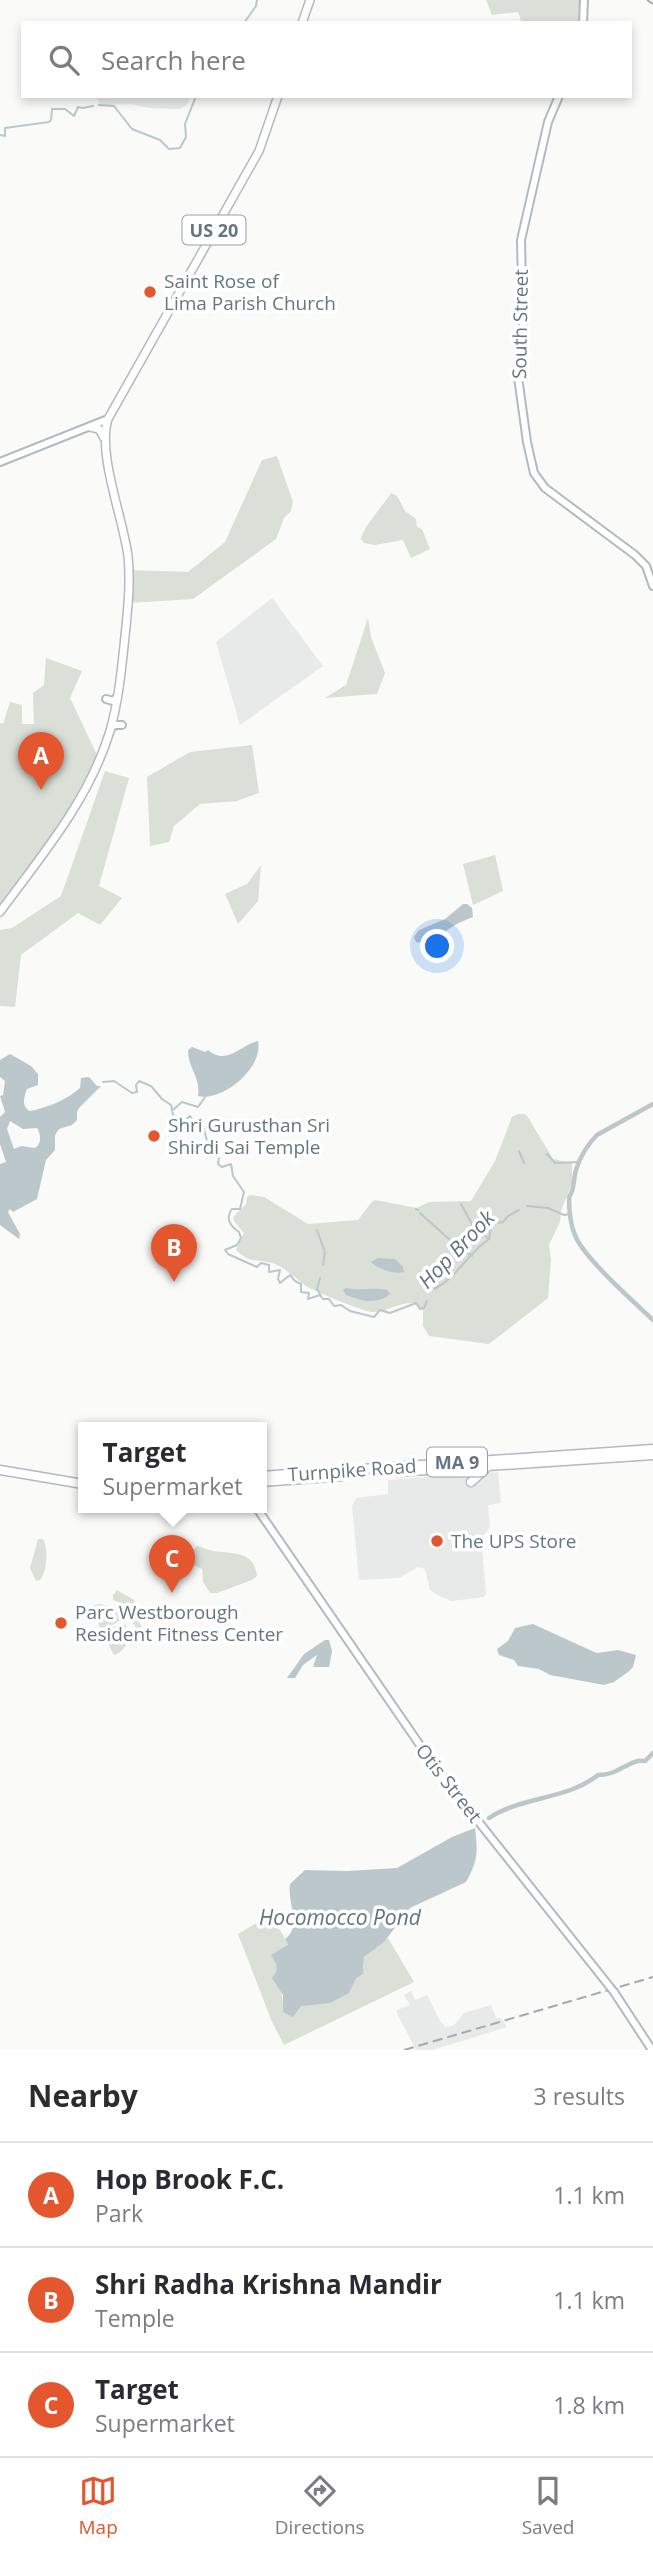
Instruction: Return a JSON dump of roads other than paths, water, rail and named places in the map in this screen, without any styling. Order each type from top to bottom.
[{"type":"highway","name":"Turnpike Road","points":[[267,1476],[653,1449]]},
{"type":"highway","name":"Turnpike Road","points":[[267,1482],[653,1455]]},
{"type":"highway","points":[[0,1467],[78,1480]]},
{"type":"highway","points":[[471,1482],[487,1467]]},
{"type":"main road","points":[[303,21],[310,0]]},
{"type":"main road","points":[[583,21],[584,0]]},
{"type":"main road","name":"US 20","points":[[0,912],[82,797],[110,731],[118,695],[129,570],[105,439],[108,419],[259,151],[277,98]]},
{"type":"main road","name":"South Street","points":[[558,98],[548,122],[521,240],[523,329],[517,370],[529,452],[534,473],[545,488],[635,555],[646,566],[653,586]]},
{"type":"main road","points":[[0,462],[108,419]]},
{"type":"main road","points":[[90,427],[99,429],[105,439]]},
{"type":"main road","points":[[106,699],[113,701],[118,695]]},
{"type":"main road","points":[[110,731],[114,725],[122,725]]},
{"type":"main road","name":"Otis Street","points":[[260,1513],[435,1767],[612,1989],[652,2050]]},
{"type":"water","points":[[463,904],[472,908],[473,917],[433,940],[416,942],[414,937],[419,930],[445,919]]},
{"type":"water","points":[[258,1041],[255,1061],[240,1080],[219,1094],[198,1096],[198,1083],[188,1050],[192,1047],[227,1056]]},
{"type":"water","points":[[10,1054],[31,1066],[38,1074],[38,1085],[27,1089],[24,1098],[25,1107],[30,1111],[49,1106],[69,1096],[80,1088],[81,1078],[89,1077],[97,1086],[101,1086],[79,1108],[77,1120],[72,1125],[59,1129],[55,1135],[55,1150],[46,1160],[37,1199],[8,1212],[20,1234],[19,1239],[0,1225],[0,1164],[6,1162],[0,1144],[0,1117],[5,1112],[0,1096],[3,1095],[5,1081],[0,1077],[0,1060]],"holes":[[[10,1121],[23,1129],[37,1128],[40,1139],[35,1148],[21,1146],[14,1149],[7,1129]]]},
{"type":"water","points":[[378,1258],[395,1259],[404,1272],[387,1271],[371,1262]]},
{"type":"water","points":[[382,1289],[390,1294],[380,1300],[363,1300],[346,1295],[343,1290]]},
{"type":"water","points":[[533,1624],[597,1653],[618,1650],[636,1655],[633,1667],[614,1682],[604,1685],[518,1666],[514,1660],[499,1655],[497,1649],[508,1641],[515,1628]]},
{"type":"water","points":[[329,1640],[332,1651],[329,1667],[313,1667],[317,1655],[303,1665],[295,1678],[287,1678],[304,1654]]},
{"type":"water","name":"Hocomocco Pond","points":[[475,1828],[476,1856],[466,1882],[410,1908],[384,1942],[364,1957],[363,1974],[356,1978],[349,1993],[330,2003],[301,2006],[293,2017],[283,2012],[283,1995],[272,1978],[277,1967],[271,1955],[288,1945],[285,1939],[293,1928],[290,1884],[305,1870],[397,1868],[452,1837]]},
{"type":"waterway","points":[[245,21],[257,0]]},
{"type":"waterway","points":[[99,105],[114,106],[132,129],[160,140],[169,149],[180,148],[186,137],[185,124],[195,98]]},
{"type":"waterway","points":[[0,135],[5,136],[5,128],[49,122],[52,109],[65,109],[74,116],[78,107],[93,106]]},
{"type":"waterway","name":"Hop Brook","points":[[103,1082],[114,1081],[132,1093],[137,1092],[136,1085],[139,1081],[151,1086],[171,1105],[178,1124],[190,1116],[196,1125],[204,1129],[208,1145],[219,1157],[218,1164],[222,1167],[231,1164],[233,1176],[244,1192],[240,1209],[232,1209],[229,1216],[241,1238],[237,1245],[225,1250],[228,1254],[257,1267],[261,1263],[269,1265],[269,1272],[280,1270],[280,1283],[290,1275],[301,1284],[301,1292],[309,1293],[308,1299],[320,1295],[323,1299],[329,1299],[334,1306],[341,1305],[350,1311],[374,1317],[380,1310],[390,1313],[416,1303],[420,1309],[424,1308],[427,1301]]},
{"type":"waterway","points":[[174,1109],[182,1102],[198,1107],[205,1097]]},
{"type":"waterway","points":[[653,1104],[593,1139],[580,1160],[569,1197],[572,1226],[580,1244],[610,1279],[653,1320]]},
{"type":"waterway","points":[[519,1151],[524,1163]]},
{"type":"waterway","points":[[547,1154],[555,1163],[580,1162]]},
{"type":"waterway","points":[[461,1204],[473,1226]]},
{"type":"waterway","name":"Hop Brook","points":[[527,1206],[570,1214]]},
{"type":"waterway","name":"Hop Brook","points":[[434,1289],[449,1279],[489,1239],[491,1227],[495,1223],[503,1222],[519,1210]]},
{"type":"waterway","points":[[420,1213],[472,1256]]},
{"type":"waterway","points":[[474,1227],[489,1239]]},
{"type":"waterway","points":[[317,1230],[324,1250]]},
{"type":"waterway","points":[[323,1265],[325,1252]]},
{"type":"waterway","points":[[320,1278],[317,1289],[321,1296]]},
{"type":"waterway","points":[[489,1818],[516,1806],[573,1789],[598,1775],[612,1773],[634,1762],[645,1761],[653,1753]]},
{"type":"railway","points":[[647,0],[653,4]]},
{"type":"railway","points":[[404,2050],[653,1977]]},
{"type":"place","name":"Saint Rose of Lima Parish Church","points":[[150,292]]},
{"type":"place","name":"Hop Brook F.C.","points":[[41,790]]},
{"type":"place","name":"Shri Gurusthan Sri Shirdi Sai Temple","points":[[154,1136]]},
{"type":"place","name":"Shri Radha Krishna Mandir","points":[[174,1282]]},
{"type":"place","name":"The UPS Store","points":[[437,1541]]},
{"type":"place","name":"Target","points":[[172,1593]]},
{"type":"place","name":"Parc Westborough Resident Fitness Center","points":[[61,1623]]}]
